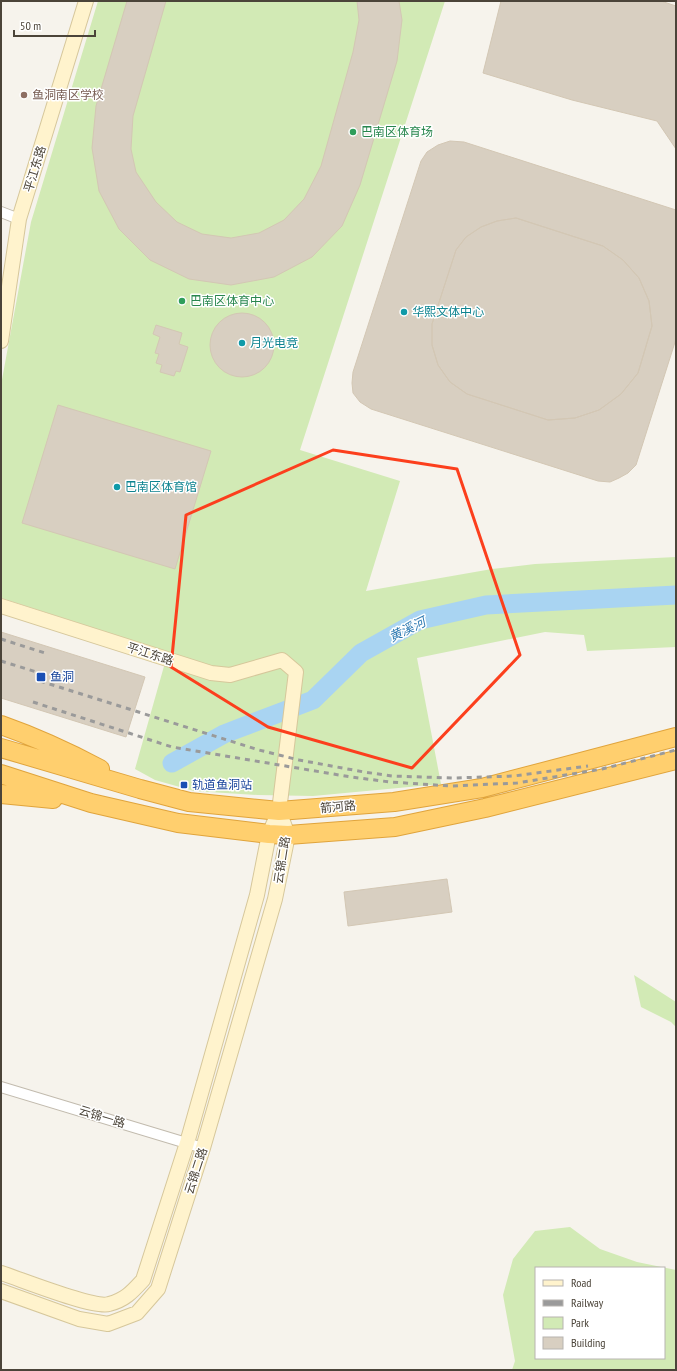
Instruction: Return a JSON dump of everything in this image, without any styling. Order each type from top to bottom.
[{"type":"highway","points":[[1,725],[68,752],[140,789]]},
{"type":"highway","name":"箭河路","points":[[1,748],[189,802],[278,811],[394,802],[482,788],[676,737]]},
{"type":"highway","name":"箭河路","points":[[1,774],[91,803],[178,823],[288,835],[395,827],[484,808],[676,760]]},
{"type":"highway","points":[[1,794],[91,803]]},
{"type":"main road","name":"平江东路","points":[[1,341],[19,219],[86,1]]},
{"type":"main road","name":"平江东路","points":[[1,606],[211,673],[230,675],[282,660],[296,672],[278,811]]},
{"type":"main road","name":"云锦二路","points":[[1,1273],[85,1302],[108,1305],[128,1296],[143,1280],[187,1143],[257,895],[269,834],[278,811]]},
{"type":"main road","name":"云锦二路","points":[[1,1291],[79,1319],[108,1324],[137,1313],[158,1289],[203,1148],[275,899],[288,835],[278,811]]},
{"type":"street","points":[[1,212],[19,219]]},
{"type":"street","name":"云锦一路","points":[[1,1086],[203,1148]]},
{"type":"highlighted area","points":[[333,450],[457,469],[520,655],[412,768],[268,727],[171,667],[186,515]]},
{"type":"green space","name":"巴南区体育中心","points":[[98,1],[445,1],[300,450],[400,481],[366,591],[492,569],[535,564],[676,557],[676,647],[587,651],[584,635],[545,632],[417,658],[441,784],[313,796],[258,795],[194,791],[155,780],[135,769],[168,652],[1,598],[1,385],[31,222]]},
{"type":"green space","points":[[634,975],[676,1002],[676,1027],[671,1022],[641,1007]]},
{"type":"green space","points":[[570,1227],[600,1249],[637,1262],[661,1267],[535,1267],[535,1359],[665,1359],[665,1268],[676,1270],[676,1370],[512,1370],[515,1361],[503,1295],[513,1259],[535,1231]]},
{"type":"building","name":"巴南区体育场","points":[[127,1],[166,1],[133,116],[131,149],[136,172],[156,202],[177,222],[202,234],[231,238],[259,233],[284,220],[304,199],[321,166],[353,52],[359,20],[357,1],[399,1],[402,20],[397,61],[360,185],[342,226],[312,257],[274,277],[231,285],[189,279],[150,260],[119,229],[99,191],[92,148],[96,106]]},
{"type":"building","points":[[501,1],[661,1],[676,6],[676,149],[657,121],[572,100],[483,73]]},
{"type":"building","name":"华熙文体中心","points":[[450,141],[464,142],[676,210],[676,339],[636,465],[628,473],[610,482],[598,481],[371,409],[360,402],[353,393],[353,372],[421,161],[427,152],[438,145]],"holes":[[[516,218],[603,246],[623,260],[639,278],[649,301],[652,326],[638,373],[621,394],[599,410],[575,418],[548,420],[467,394],[450,382],[438,365],[432,345],[432,324],[456,250],[466,237],[481,227],[497,221]]]},
{"type":"building","name":"华熙文体中心","points":[[516,218],[603,246],[623,260],[639,278],[649,301],[652,326],[638,373],[621,394],[599,410],[575,418],[548,420],[467,394],[450,382],[438,365],[432,345],[432,324],[456,250],[466,237],[481,227],[497,221]]},
{"type":"building","name":"月光电竞","points":[[242,313],[260,319],[268,327],[274,345],[268,363],[260,371],[242,377],[224,371],[216,363],[210,345],[216,327],[224,319]]},
{"type":"building","points":[[156,325],[182,333],[179,344],[188,347],[180,372],[176,371],[174,376],[160,372],[162,365],[156,363],[159,354],[155,353],[160,337],[153,334]]},
{"type":"building","name":"巴南区体育馆","points":[[58,405],[211,451],[175,569],[22,523]]},
{"type":"building","points":[[1,632],[145,677],[126,737],[1,698]]},
{"type":"building","points":[[447,879],[452,912],[348,926],[344,892]]},
{"type":"waterway","name":"黄溪河","points":[[172,763],[224,734],[313,700],[361,653],[420,620],[486,605],[676,595]]},
{"type":"railway","points":[[1,639],[48,654]]},
{"type":"railway","points":[[1,661],[43,674]]},
{"type":"railway","points":[[40,681],[259,750],[299,760],[364,772],[392,776],[453,778],[514,776],[588,766]]},
{"type":"railway","points":[[33,702],[172,747],[351,777],[390,782],[451,786],[517,783],[602,769],[676,750]]},
{"type":"place","name":"鱼洞南区学校","points":[[24,95]]},
{"type":"place","name":"巴南区体育场","points":[[353,132]]},
{"type":"place","name":"巴南区体育中心","points":[[182,301]]},
{"type":"place","name":"华熙文体中心","points":[[404,312]]},
{"type":"place","name":"月光电竞","points":[[242,343]]},
{"type":"place","name":"巴南区体育馆","points":[[117,487]]},
{"type":"place","name":"鱼洞","points":[[41,677]]},
{"type":"place","name":"轨道鱼洞站","points":[[184,785]]}]
